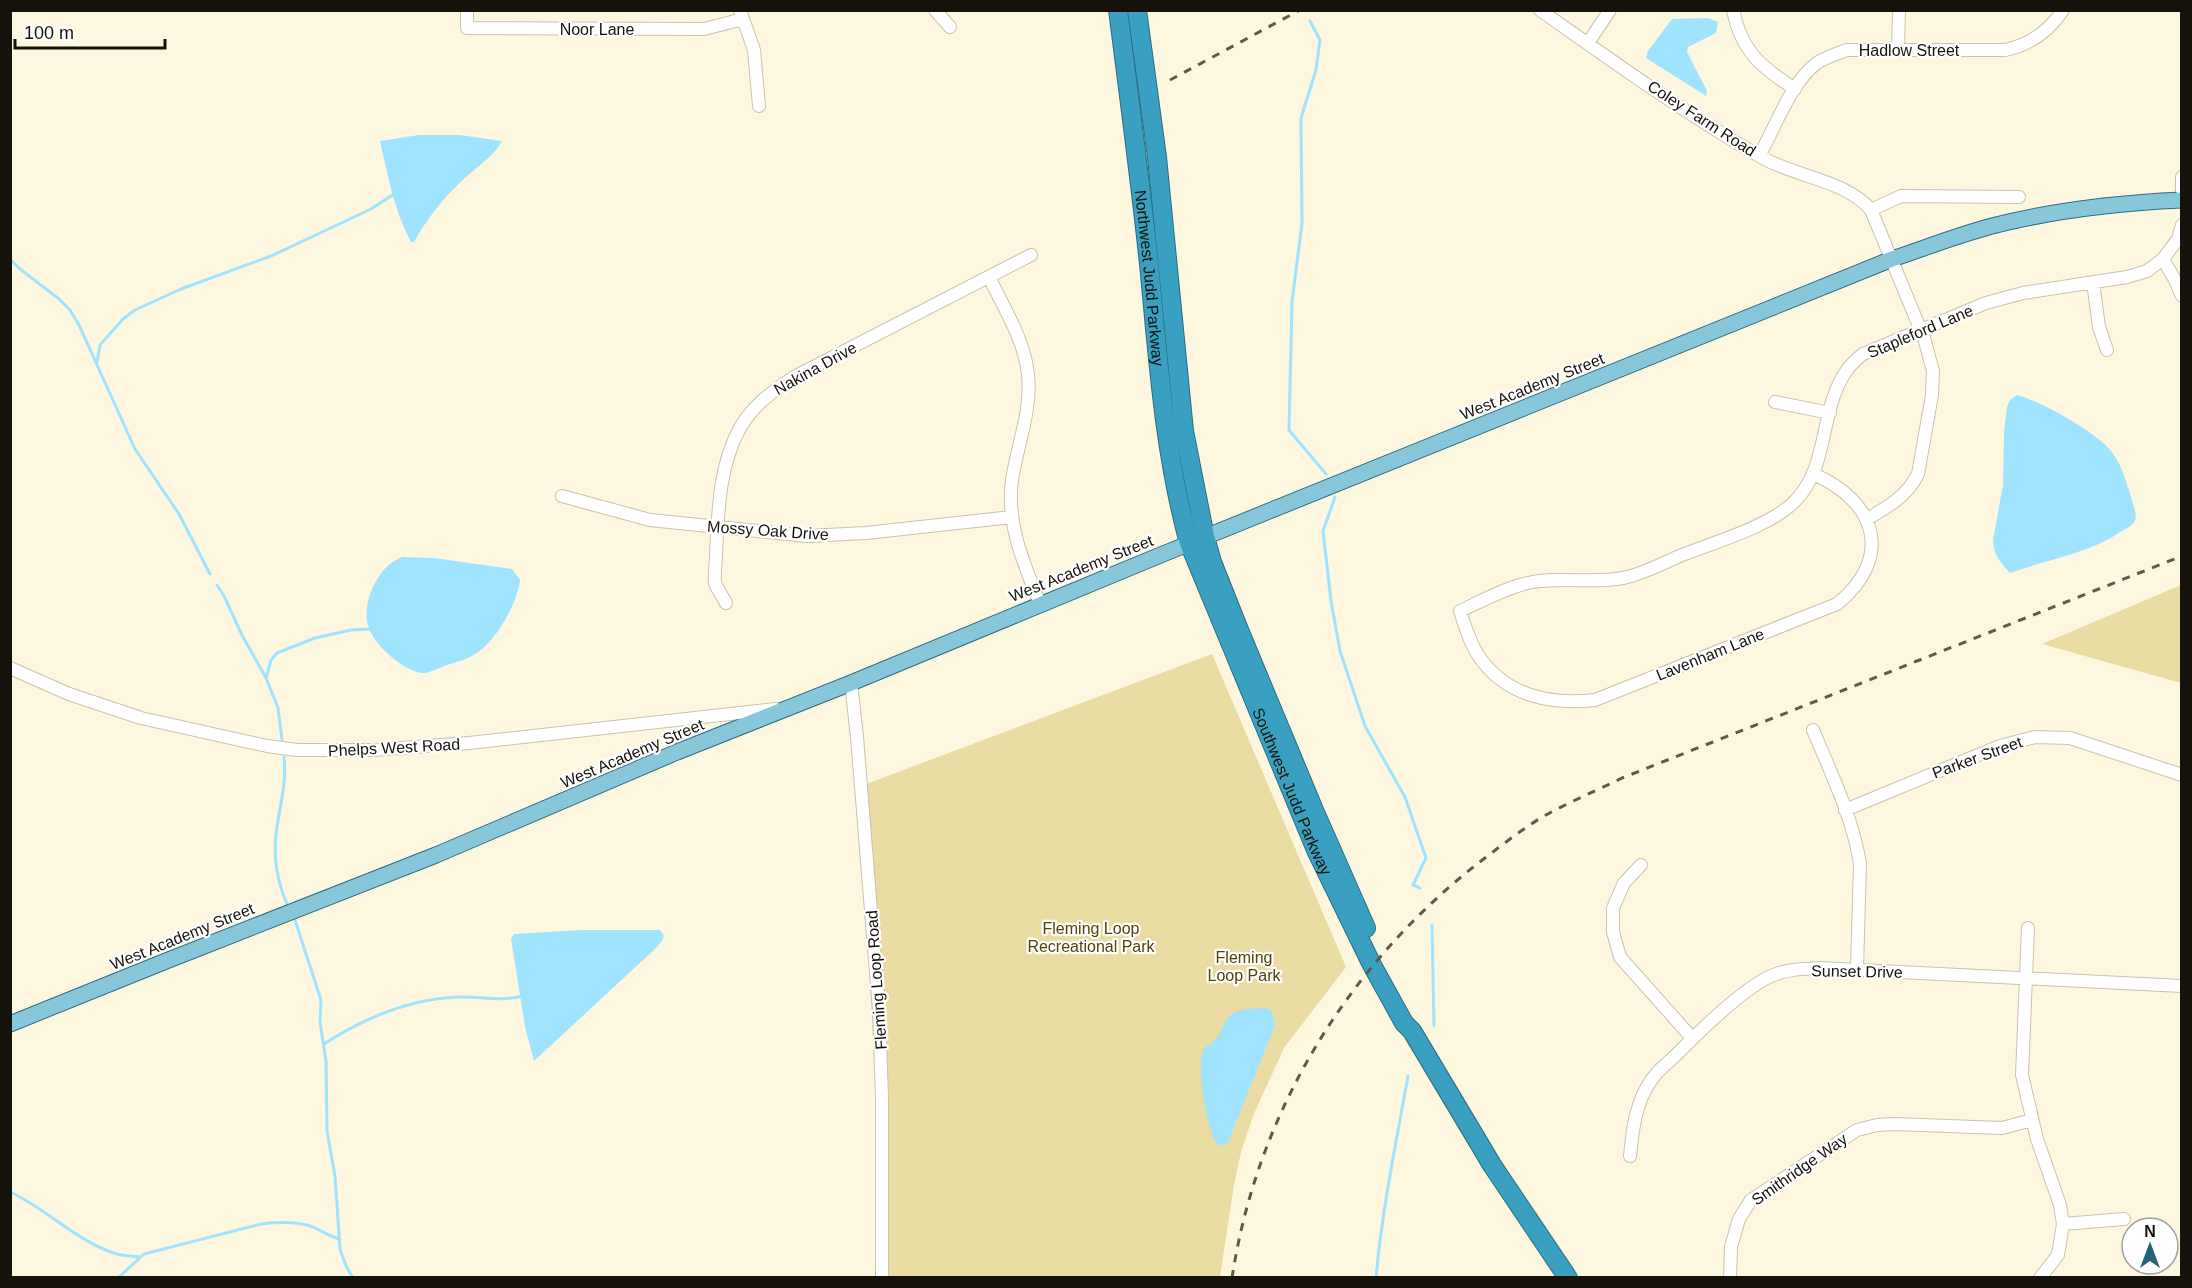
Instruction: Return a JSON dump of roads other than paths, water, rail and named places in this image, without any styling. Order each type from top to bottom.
[{"type":"highway","name":"Northwest Judd Parkway","points":[[1118,10],[1138,155],[1165,421],[1181,512],[1197,540]]},
{"type":"highway","name":"Northwest Judd Parkway","points":[[1137,10],[1158,166],[1197,540]]},
{"type":"highway","name":"Southwest Judd Parkway","points":[[1197,540],[1316,850],[1342,906],[1404,1023],[1412,1031],[1492,1165],[1568,1278]]},
{"type":"main road","name":"West Academy Street","points":[[10,1024],[436,855],[677,752],[1892,259],[1990,226],[2046,213],[2074,208],[2181,201]]},
{"type":"street","name":"Noor Lane","points":[[467,10],[467,28],[704,29],[742,15]]},
{"type":"street","points":[[935,10],[950,27]]},
{"type":"street","name":"Coley Farm Road","points":[[1540,10],[1759,156],[1788,170],[1841,188],[1857,196],[1871,210],[1921,329],[1933,371],[1932,395],[1918,474],[1912,486],[1903,495],[1890,506],[1867,519]]},
{"type":"street","points":[[1588,43],[1610,10]]},
{"type":"street","points":[[1733,10],[1740,35],[1757,62],[1795,89]]},
{"type":"street","points":[[1898,49],[1899,10]]},
{"type":"street","name":"Hadlow Street","points":[[1759,156],[1795,89],[1815,64],[1827,57],[1847,50],[2005,50],[2019,47],[2039,36],[2057,20],[2063,10]]},
{"type":"street","points":[[742,15],[754,50],[759,106]]},
{"type":"street","points":[[2181,177],[2181,190]]},
{"type":"street","points":[[1871,210],[1901,196],[2019,197]]},
{"type":"street","name":"Stapleford Lane","points":[[1460,611],[1526,583],[1545,580],[1624,578],[1785,511],[1797,499],[1814,474],[1838,387],[1847,369],[1863,354],[1986,303],[2023,293],[2127,277],[2147,271],[2163,260],[2178,238],[2181,225]]},
{"type":"street","name":"Nakina Drive","points":[[726,603],[715,584],[723,478],[730,450],[740,427],[768,394],[831,358],[1031,255]]},
{"type":"street","points":[[2163,260],[2181,296]]},
{"type":"street","points":[[989,277],[1025,355],[1029,377],[1028,400],[1012,482],[1012,517],[1017,545],[1040,604]]},
{"type":"street","points":[[2092,282],[2099,327],[2107,350]]},
{"type":"street","points":[[1775,402],[1830,413]]},
{"type":"street","points":[[1814,474],[1842,489],[1867,519]]},
{"type":"street","name":"Mossy Oak Drive","points":[[562,496],[650,520],[807,536],[866,533],[1012,517]]},
{"type":"street","name":"Lavenham Lane","points":[[1460,611],[1479,656],[1492,672],[1509,686],[1548,701],[1570,703],[1595,700],[1837,604],[1853,591],[1866,572],[1871,538],[1867,519]]},
{"type":"street","name":"Phelps West Road","points":[[10,668],[69,694],[141,718],[258,744],[297,750],[374,750],[469,744],[789,707]]},
{"type":"street","name":"Fleming Loop Road","points":[[851,683],[879,1010],[882,1098],[882,1278]]},
{"type":"street","points":[[1813,730],[1858,849],[1860,864],[1857,970]]},
{"type":"street","name":"Parker Street","points":[[1845,810],[2000,746],[2035,737],[2070,738],[2181,775]]},
{"type":"street","points":[[1641,865],[1624,883],[1612,908],[1612,932],[1620,957],[1692,1038]]},
{"type":"street","points":[[2028,928],[2022,1075],[2032,1120],[2064,1224],[2058,1255],[2040,1278]]},
{"type":"street","name":"Sunset Drive","points":[[1630,1155],[1632,1131],[1642,1096],[1655,1074],[1692,1038],[1758,983],[1773,975],[1791,970],[1821,968],[2181,986]]},
{"type":"street","name":"Smithridge Way","points":[[1730,1278],[1731,1247],[1739,1219],[1751,1200],[1857,1130],[1894,1124],[2002,1128],[2032,1120]]},
{"type":"street","points":[[2064,1224],[2120,1219]]},
{"type":"water","points":[[1708,18],[1718,22],[1716,33],[1688,47],[1687,52],[1707,91],[1706,96],[1646,58],[1648,51],[1672,19]]},
{"type":"water","points":[[419,135],[460,135],[502,141],[490,156],[444,199],[414,242],[411,242],[396,205],[380,141]]},
{"type":"water","points":[[2017,395],[2067,418],[2104,443],[2123,473],[2136,518],[2133,524],[2096,545],[2010,573],[1996,554],[1993,540],[2003,485],[2007,407],[2010,400]]},
{"type":"water","points":[[402,557],[434,558],[512,569],[520,580],[515,600],[499,630],[477,653],[425,673],[409,669],[376,641],[368,625],[370,594],[382,572]]},
{"type":"water","points":[[581,930],[660,930],[664,936],[655,949],[534,1061],[525,1027],[511,938],[514,934]]},
{"type":"water","points":[[1265,1008],[1272,1011],[1275,1025],[1227,1144],[1217,1145],[1204,1098],[1201,1071],[1203,1051],[1216,1039],[1225,1021],[1231,1015],[1241,1010]]},
{"type":"waterway","points":[[1310,21],[1320,40],[1316,70],[1301,118],[1302,223],[1292,302],[1289,430],[1326,474]]},
{"type":"waterway","points":[[97,362],[100,345],[123,319],[135,310],[181,289],[271,256],[371,209],[394,194]]},
{"type":"waterway","points":[[10,259],[70,310],[135,449],[179,514],[210,574]]},
{"type":"waterway","points":[[1335,497],[1323,531],[1331,601],[1340,651],[1365,726],[1405,797],[1426,858],[1413,885],[1420,888]]},
{"type":"waterway","points":[[217,585],[266,678],[278,708],[282,740]]},
{"type":"waterway","points":[[266,678],[271,660],[277,653],[315,638],[351,630],[372,629]]},
{"type":"waterway","points":[[284,757],[284,786],[275,852],[281,888],[287,904]]},
{"type":"waterway","points":[[295,920],[321,1000],[320,1022],[326,1061],[327,1131],[335,1176],[340,1249],[353,1278]]},
{"type":"waterway","points":[[1432,925],[1434,1026]]},
{"type":"waterway","points":[[324,1044],[371,1018],[405,1006],[458,997],[498,999],[522,996]]},
{"type":"waterway","points":[[1376,1278],[1386,1202],[1408,1076]]},
{"type":"waterway","points":[[10,1192],[90,1243],[120,1255],[140,1257]]},
{"type":"waterway","points":[[118,1278],[144,1254],[261,1224],[281,1222],[301,1224],[340,1239]]},
{"type":"railway","points":[[1170,80],[1300,10]]},
{"type":"railway","points":[[1232,1278],[1244,1217],[1263,1157],[1287,1100],[1316,1046],[1351,994],[1390,946],[1433,901],[1481,861],[1544,816],[1622,778],[2182,556]]},
{"type":"park label","name":"Fleming Loop Recreational Park","points":[[1091,937]]},
{"type":"park label","name":"Fleming Loop Park","points":[[1244,966]]}]
